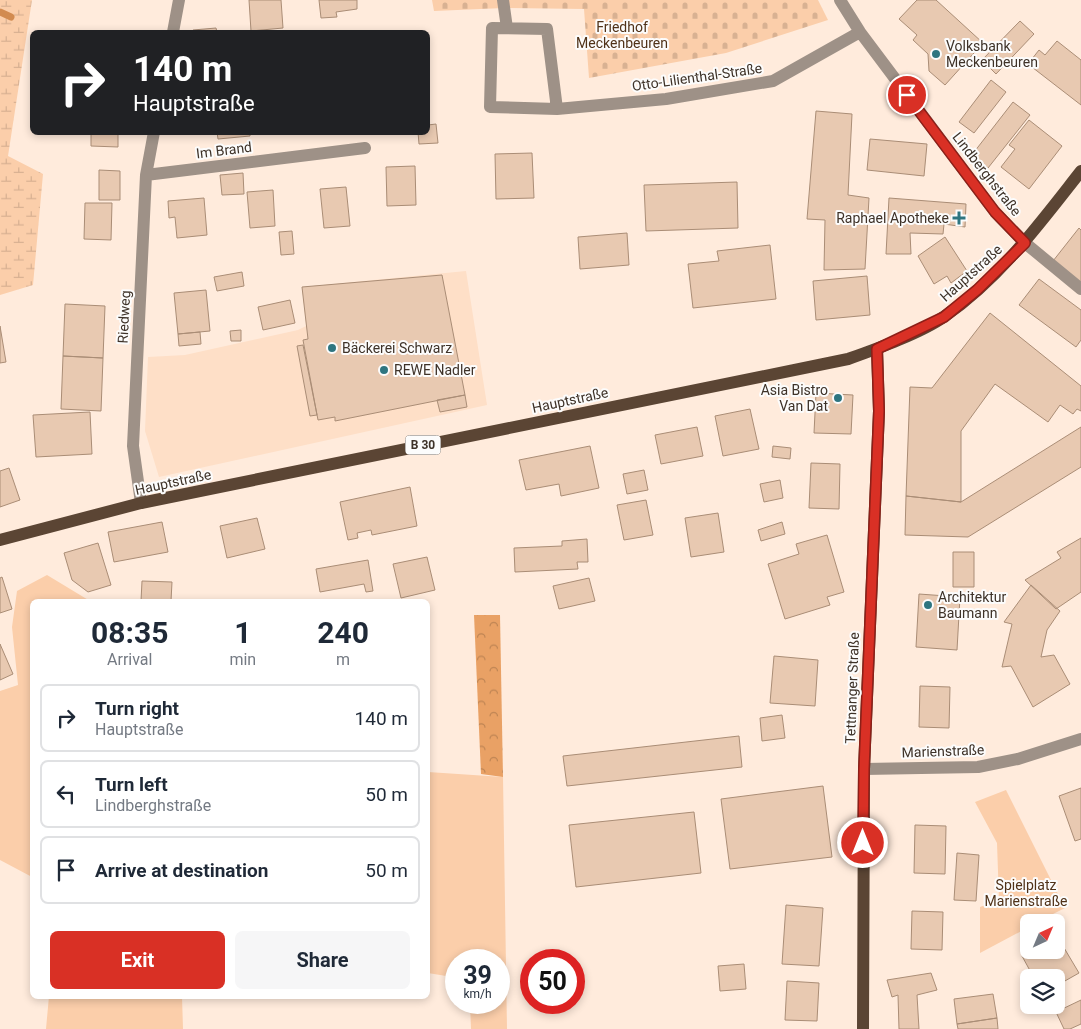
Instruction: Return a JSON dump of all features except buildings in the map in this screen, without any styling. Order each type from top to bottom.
[{"type":"main road","name":"Hauptstraße","points":[[0,540],[141,503],[838,360],[877,349],[944,317],[977,290],[1025,243],[1081,171]]},
{"type":"main road","name":"Tettnanger Straße","points":[[862,1029],[864,769],[879,411],[877,349]]},
{"type":"street","points":[[173,30],[179,0]]},
{"type":"street","points":[[503,0],[507,28],[547,28],[557,109]]},
{"type":"street","name":"Lindberghstraße","points":[[840,0],[860,32],[995,212],[1025,243],[1081,289]]},
{"type":"street","name":"Otto-Lilienthal-Straße","points":[[507,28],[492,28],[490,108],[557,109],[666,99],[773,81],[860,32]]},
{"type":"street","name":"Riedweg","points":[[141,503],[133,446],[146,175],[153,135]]},
{"type":"street","name":"Im Brand","points":[[146,175],[365,148]]},
{"type":"street","name":"Marienstraße","points":[[864,769],[978,767],[1018,759],[1081,739]]},
{"type":"shaded area","points":[[466,271],[487,405],[159,477],[145,431],[148,357],[185,355],[298,330],[306,326],[302,287]]},
{"type":"green space","points":[[0,0],[32,0],[8,156],[43,174],[33,285],[0,295]]},
{"type":"green space","name":"Friedhof Meckenbeuren","points":[[432,0],[818,0],[828,20],[726,53],[589,78],[584,9],[504,8],[434,11]]},
{"type":"green space","points":[[47,575],[87,599],[30,599],[30,876],[0,860],[0,691],[18,685],[12,627],[17,591]]},
{"type":"green space","points":[[474,615],[500,615],[503,777],[481,774]]},
{"type":"green space","points":[[430,772],[503,777],[506,949],[445,949],[445,976],[430,973]]},
{"type":"green space","name":"Spielplatz Marienstraße","points":[[1006,790],[1065,908],[1053,914],[1020,914],[1020,932],[980,953],[980,907],[999,900],[997,843],[975,802]]},
{"type":"green space","points":[[49,999],[182,999],[183,1029],[46,1029]]},
{"type":"green space","points":[[470,1014],[507,1014],[507,1029],[471,1029]]},
{"type":"waterway","points":[[0,12],[11,17]]},
{"type":"place","name":"Volksbank Meckenbeuren","points":[[936,54]]},
{"type":"place","name":"Raphael Apotheke","points":[[959,218]]},
{"type":"place","name":"Bäckerei Schwarz","points":[[332,348]]},
{"type":"place","name":"REWE Nadler","points":[[384,370]]},
{"type":"place","name":"Asia Bistro Van Dat","points":[[838,398]]},
{"type":"place","name":"Architektur Baumann","points":[[928,605]]},
{"type":"route","points":[[863,843],[864,769],[879,411],[877,349],[944,317],[977,290],[1025,243],[995,212],[907,95]]}]
